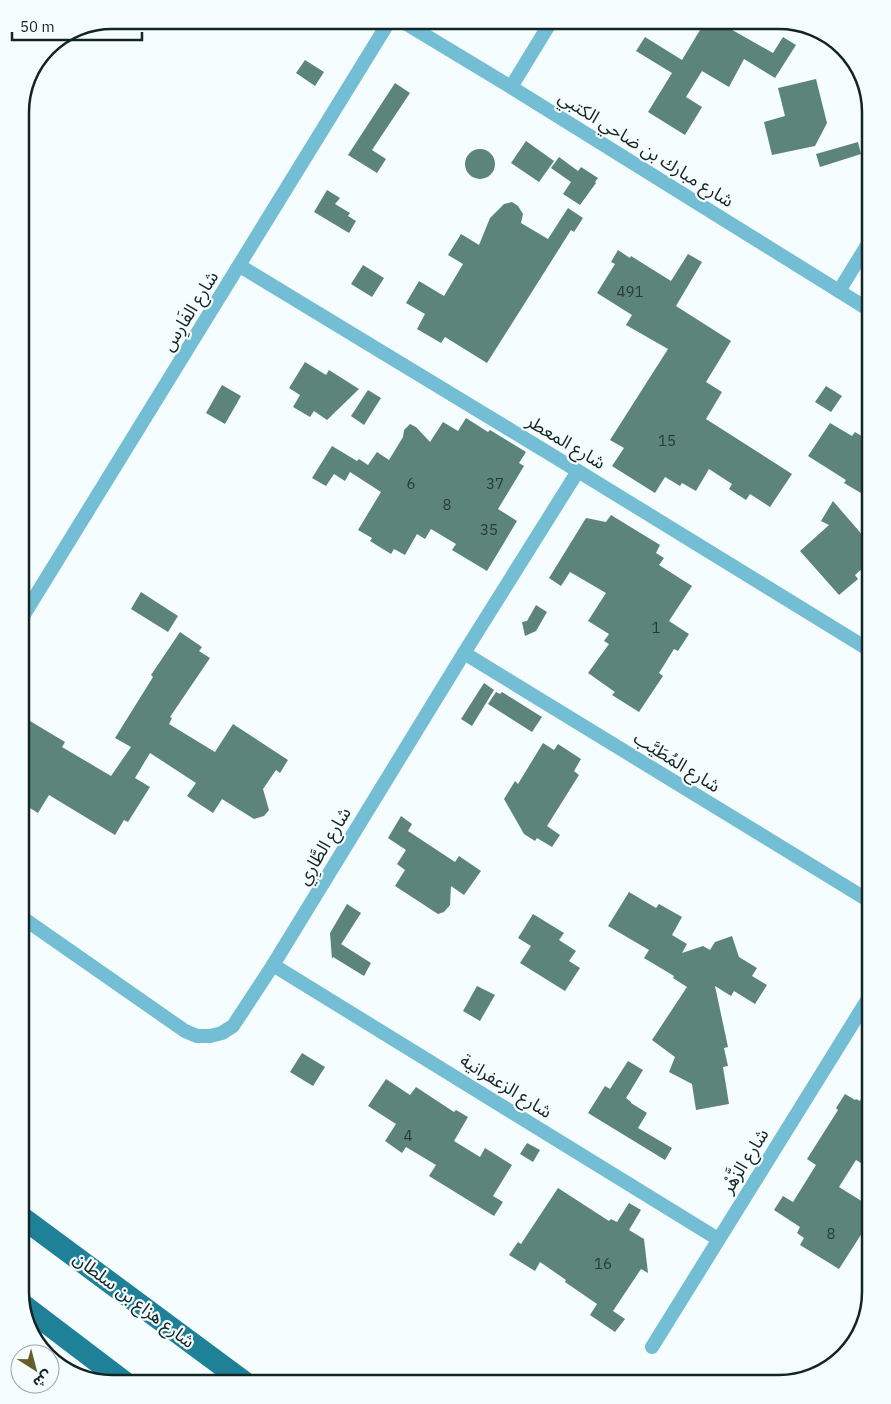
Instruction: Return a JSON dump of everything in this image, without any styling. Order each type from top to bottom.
[{"type":"main road","name":"شارع هزاع بن سلطان","points":[[29,1223],[236,1375]]},
{"type":"main road","points":[[31,1311],[115,1375]]},
{"type":"street","name":"شارع الفَارِس","points":[[29,606],[385,29]]},
{"type":"street","name":"شارع مبارك بن ضاحي الكتبي","points":[[415,29],[862,306]]},
{"type":"street","points":[[511,87],[546,29]]},
{"type":"street","points":[[839,292],[862,255]]},
{"type":"street","name":"شارع المعطر","points":[[240,266],[862,646]]},
{"type":"street","name":"شارع الطَّارِي","points":[[29,922],[185,1031],[197,1036],[210,1036],[222,1033],[233,1026],[273,965],[578,471]]},
{"type":"street","name":"شارع المُطَيَّب","points":[[464,653],[862,896]]},
{"type":"street","name":"شارع الزعفرانية","points":[[273,965],[718,1240]]},
{"type":"street","name":"شارع الزَّهْر","points":[[652,1347],[862,1008]]},
{"type":"building","points":[[701,29],[731,29],[773,53],[783,37],[796,45],[775,78],[744,59],[729,87],[702,71],[686,97],[702,107],[685,135],[648,112],[672,73],[636,51],[645,37],[682,60]]},
{"type":"building","points":[[305,60],[324,72],[315,86],[296,73]]},
{"type":"building","points":[[816,79],[827,123],[815,146],[772,155],[764,122],[785,116],[778,88]]},
{"type":"building","points":[[395,83],[410,93],[372,150],[386,159],[377,173],[348,155]]},
{"type":"building","points":[[526,141],[554,161],[539,182],[511,163]]},
{"type":"building","points":[[858,142],[861,154],[820,167],[816,154]]},
{"type":"building","points":[[480,149],[491,153],[495,164],[491,175],[480,179],[469,175],[465,164],[469,153]]},
{"type":"building","points":[[559,157],[578,171],[581,167],[598,178],[580,205],[563,194],[571,182],[551,168]]},
{"type":"building","points":[[327,190],[340,198],[335,204],[350,213],[348,216],[356,221],[349,233],[314,212]]},
{"type":"building","points":[[512,202],[518,206],[523,214],[521,223],[548,239],[568,208],[583,218],[574,232],[571,230],[487,363],[445,337],[441,343],[417,329],[425,314],[406,303],[419,281],[444,296],[463,264],[448,255],[461,234],[479,245],[490,218],[504,204]]},
{"type":"building","points":[[618,250],[671,281],[688,254],[702,262],[676,306],[731,341],[706,382],[722,392],[706,419],[792,474],[770,507],[750,494],[746,500],[729,489],[732,484],[709,469],[696,491],[682,483],[680,486],[665,477],[655,493],[612,466],[624,448],[610,440],[668,349],[626,325],[632,315],[597,293],[615,264],[611,262]]},
{"type":"building","points":[[363,265],[384,278],[372,297],[351,284]]},
{"type":"building","points":[[305,362],[326,375],[329,370],[359,389],[327,420],[314,411],[310,417],[293,407],[300,395],[289,388]]},
{"type":"building","points":[[222,385],[241,396],[225,424],[206,413]]},
{"type":"building","points":[[826,386],[842,396],[831,412],[815,402]]},
{"type":"building","points":[[368,390],[381,398],[364,425],[351,416]]},
{"type":"building","points":[[466,418],[526,452],[519,463],[524,466],[498,509],[517,521],[487,571],[452,550],[456,544],[431,529],[425,539],[417,534],[405,555],[394,549],[391,554],[370,541],[372,538],[358,530],[381,492],[350,472],[345,481],[334,474],[326,486],[312,478],[332,446],[357,461],[359,459],[368,465],[377,452],[389,460],[403,437],[404,430],[410,424],[416,427],[430,442],[443,422],[458,431]]},
{"type":"building","points":[[830,423],[852,436],[855,432],[862,436],[862,494],[844,483],[846,480],[808,456]]},
{"type":"building","points":[[833,501],[862,535],[862,569],[855,575],[858,579],[839,595],[800,551],[829,525],[821,521]]},
{"type":"building","points":[[611,515],[660,545],[656,553],[664,558],[659,565],[692,586],[669,621],[689,634],[678,651],[674,649],[659,673],[663,676],[639,712],[612,695],[615,692],[588,673],[609,644],[604,641],[609,634],[588,621],[606,593],[570,572],[561,586],[549,578],[586,518],[606,522]]},
{"type":"building","points":[[141,592],[178,616],[168,632],[131,609]]},
{"type":"building","points":[[536,605],[547,612],[536,631],[525,636],[522,622],[527,621]]},
{"type":"building","points":[[180,632],[202,647],[199,651],[210,658],[170,717],[172,718],[169,724],[215,752],[233,724],[288,760],[280,773],[276,770],[263,789],[269,810],[264,816],[254,819],[222,799],[213,813],[187,796],[196,783],[150,753],[135,778],[150,787],[128,822],[124,820],[115,835],[49,795],[38,813],[29,808],[29,720],[65,742],[62,747],[111,776],[131,747],[115,738],[153,677],[151,675]]},
{"type":"building","points":[[484,683],[494,690],[472,726],[461,719]]},
{"type":"building","points":[[496,692],[500,694],[502,692],[542,717],[532,732],[488,704]]},
{"type":"building","points":[[543,743],[554,750],[558,744],[581,759],[574,771],[579,775],[547,826],[560,835],[552,847],[537,838],[535,841],[524,834],[504,799],[515,781],[518,784]]},
{"type":"building","points":[[401,816],[412,824],[408,831],[455,862],[459,856],[481,871],[464,895],[451,886],[450,905],[444,912],[438,914],[395,886],[405,870],[397,864],[406,850],[388,838]]},
{"type":"building","points":[[629,892],[656,908],[659,904],[682,917],[672,935],[687,944],[682,953],[703,946],[710,950],[715,942],[732,936],[739,957],[757,968],[752,976],[767,985],[755,1004],[734,991],[731,996],[715,986],[728,1047],[724,1048],[728,1066],[723,1067],[729,1104],[696,1110],[692,1084],[669,1072],[675,1057],[652,1040],[687,987],[673,978],[674,976],[644,958],[649,950],[608,926]]},
{"type":"building","points":[[347,904],[361,913],[341,944],[371,963],[364,976],[333,957],[332,959],[330,933]]},
{"type":"building","points":[[533,914],[564,933],[559,940],[576,951],[569,961],[580,968],[565,991],[520,963],[531,946],[518,938]]},
{"type":"building","points":[[477,986],[495,995],[480,1021],[463,1011]]},
{"type":"building","points":[[302,1053],[325,1067],[313,1086],[290,1072]]},
{"type":"building","points":[[628,1061],[643,1070],[626,1098],[647,1113],[638,1128],[672,1148],[665,1160],[588,1113],[605,1086],[610,1089]]},
{"type":"building","points":[[386,1079],[410,1095],[416,1087],[454,1112],[456,1110],[468,1117],[454,1141],[480,1157],[485,1148],[512,1165],[493,1196],[503,1202],[494,1216],[429,1176],[436,1165],[406,1147],[402,1153],[385,1141],[396,1124],[368,1106]]},
{"type":"building","points":[[845,1094],[860,1101],[862,1097],[862,1164],[856,1160],[839,1187],[862,1201],[862,1233],[839,1269],[800,1245],[804,1238],[797,1233],[800,1227],[774,1210],[783,1196],[793,1202],[816,1165],[807,1159],[838,1110],[836,1108]]},
{"type":"building","points":[[527,1143],[540,1150],[533,1162],[520,1154]]},
{"type":"building","points":[[558,1188],[609,1221],[611,1219],[617,1222],[629,1203],[641,1210],[629,1230],[644,1239],[648,1273],[641,1269],[613,1311],[625,1319],[615,1332],[590,1315],[597,1304],[565,1282],[566,1280],[540,1262],[535,1271],[509,1255],[518,1242],[521,1244]]}]
